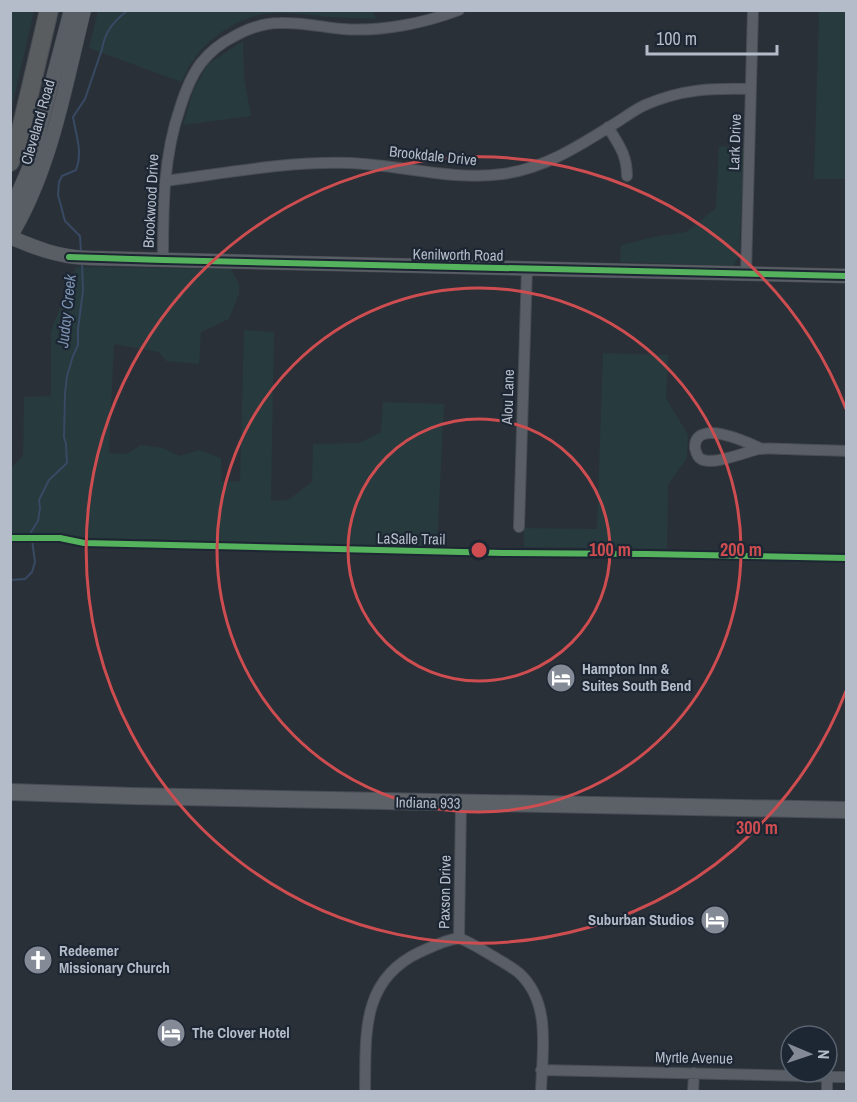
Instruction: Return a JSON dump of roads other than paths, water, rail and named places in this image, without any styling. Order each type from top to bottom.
[{"type":"highway","points":[[10,129],[40,10]]},
{"type":"highway","points":[[10,162],[19,138],[49,10]]},
{"type":"main road","name":"Indiana 933","points":[[10,792],[846,810]]},
{"type":"street","name":"Cleveland Road","points":[[10,212],[21,191],[33,156],[71,10]]},
{"type":"street","name":"Cleveland Road","points":[[10,237],[32,196],[42,170],[84,10]]},
{"type":"street","name":"Brookwood Drive","points":[[163,260],[165,181],[176,120],[186,90],[202,62],[214,50],[242,32],[279,22],[346,29],[386,28],[431,20],[459,10]]},
{"type":"street","name":"Lark Drive","points":[[746,273],[753,10]]},
{"type":"street","name":"Brookdale Drive","points":[[165,181],[311,164],[368,164],[459,176],[505,174],[548,162],[569,152],[642,106],[680,93],[713,88],[751,88]]},
{"type":"street","points":[[608,128],[626,157],[627,177]]},
{"type":"street","name":"Kenilworth Road","points":[[10,237],[45,251],[69,257],[89,258],[846,276]]},
{"type":"street","name":"Alou Lane","points":[[519,526],[527,268]]},
{"type":"street","points":[[762,448],[712,433],[699,437],[695,450],[698,457],[712,462],[762,448],[846,451]]},
{"type":"street","name":"Paxson Drive","points":[[461,803],[459,938],[511,967],[520,974],[534,994],[541,1013],[543,1030],[541,1070]]},
{"type":"street","points":[[364,1092],[368,1020],[371,1006],[380,987],[394,969],[411,956],[445,940],[459,938]]},
{"type":"street","points":[[541,1070],[541,1092]]},
{"type":"street","name":"Myrtle Avenue","points":[[541,1070],[779,1075]]},
{"type":"street","points":[[693,1092],[694,1073]]},
{"type":"waterway","name":"Juday Creek","points":[[81,253],[80,236],[65,221],[58,195],[59,182],[62,176],[76,170],[79,150],[73,117],[85,99],[108,32],[114,22],[128,10]]},
{"type":"waterway","name":"Juday Creek","points":[[10,580],[25,579],[32,572],[35,562],[31,532],[38,521],[39,500],[49,480],[67,463],[64,437],[65,394],[67,376],[78,345],[83,291],[82,262]]},
{"type":"place","name":"Hampton Inn & Suites South Bend","points":[[561,678]]},
{"type":"place","name":"Suburban Studios","points":[[715,920]]},
{"type":"place","name":"Redeemer Missionary Church","points":[[38,960]]},
{"type":"place","name":"The Clover Hotel","points":[[171,1033]]}]
